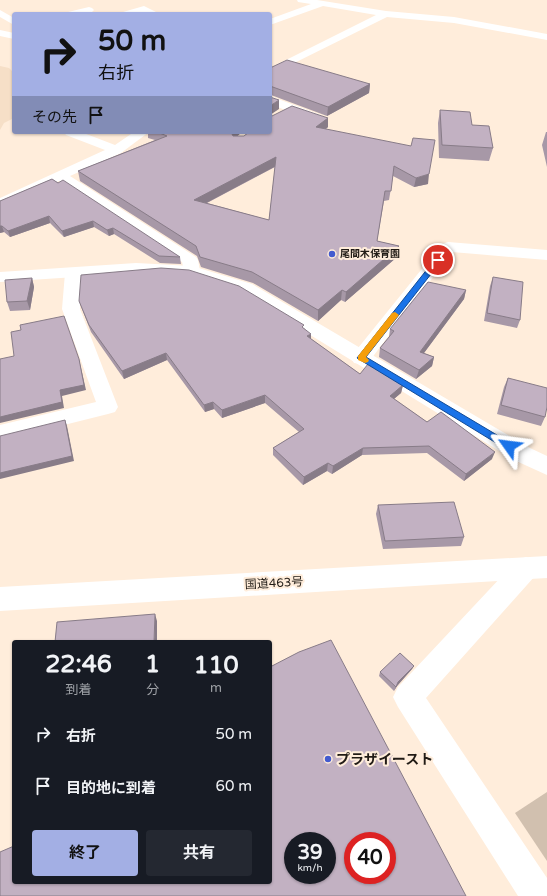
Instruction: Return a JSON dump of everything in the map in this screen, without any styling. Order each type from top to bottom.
[{"type":"main road","points":[[301,0],[326,2],[386,14],[454,20],[547,37]]},
{"type":"main road","points":[[272,21],[326,2]]},
{"type":"main road","points":[[133,12],[144,9],[151,12]]},
{"type":"main road","points":[[0,13],[12,21]]},
{"type":"main road","points":[[272,71],[386,14]]},
{"type":"main road","points":[[0,33],[12,36]]},
{"type":"main road","points":[[272,102],[286,112],[327,122]]},
{"type":"main road","points":[[75,134],[116,150]]},
{"type":"main road","points":[[0,203],[116,150],[140,134]]},
{"type":"main road","points":[[61,176],[190,260],[192,271]]},
{"type":"main road","points":[[361,358],[448,247],[547,255]]},
{"type":"main road","points":[[0,278],[136,268],[192,271],[246,288],[522,454],[547,466]]},
{"type":"main road","points":[[0,434],[108,407],[71,309],[73,272]]},
{"type":"main road","points":[[536,568],[408,697],[538,896]]},
{"type":"main road","name":"国道463号","points":[[0,599],[536,568]]},
{"type":"shaded area","points":[[0,66],[9,68],[12,71],[12,119],[4,123],[0,130]]},
{"type":"shaded area","points":[[547,792],[547,861],[515,813]]},
{"type":"building","points":[[287,60],[370,84],[328,107],[272,87],[272,67]]},
{"type":"building","points":[[272,98],[279,100],[272,105]]},
{"type":"building","points":[[292,106],[328,118],[316,127],[411,146],[413,138],[435,140],[429,174],[416,178],[394,166],[391,191],[385,191],[377,241],[399,246],[346,292],[342,290],[318,310],[252,272],[200,257],[196,246],[78,171],[167,136],[162,134],[232,134],[233,136],[244,136],[246,134],[272,134],[272,116]],"holes":[[[276,157],[269,220],[194,200]]]},
{"type":"building","points":[[440,110],[470,112],[472,125],[489,126],[493,148],[442,145]]},
{"type":"building","points":[[52,179],[58,183],[63,180],[180,257],[159,256],[113,228],[107,230],[93,221],[62,231],[49,216],[8,231],[0,226],[0,201]]},
{"type":"building","points":[[161,268],[189,270],[239,286],[304,325],[302,327],[311,334],[307,336],[360,374],[368,364],[403,385],[390,396],[427,422],[441,412],[495,452],[466,474],[429,446],[363,448],[333,466],[328,463],[304,477],[273,448],[304,429],[265,395],[222,410],[213,402],[204,405],[166,353],[122,371],[89,325],[79,301],[81,275]]},
{"type":"building","points":[[493,277],[523,282],[520,320],[487,313]]},
{"type":"building","points":[[32,278],[27,301],[7,302],[5,280]]},
{"type":"building","points":[[428,282],[466,290],[420,352],[434,357],[419,370],[380,348],[394,331],[390,329]]},
{"type":"building","points":[[64,316],[79,359],[84,385],[60,390],[62,402],[0,417],[0,359],[14,356],[11,332],[21,330],[20,325]]},
{"type":"building","points":[[508,378],[547,388],[547,407],[545,417],[501,405]]},
{"type":"building","points":[[65,420],[72,456],[0,473],[0,436]]},
{"type":"building","points":[[454,502],[464,537],[385,541],[378,505]]},
{"type":"building","points":[[155,614],[154,640],[55,640],[57,622]]},
{"type":"building","name":"プラザイースト","points":[[331,640],[466,896],[0,896],[0,852],[12,847],[12,884],[272,884],[272,666],[299,652]]},
{"type":"building","points":[[400,653],[414,666],[398,682],[396,687],[380,672]]},
{"type":"slow traffic","points":[[365,360],[361,358],[395,315]]},
{"type":"place","name":"尾間木保育園","points":[[332,254]]},
{"type":"place","name":"プラザイースト","points":[[328,759]]},
{"type":"route","points":[[438,260],[361,358],[509,446]]}]
